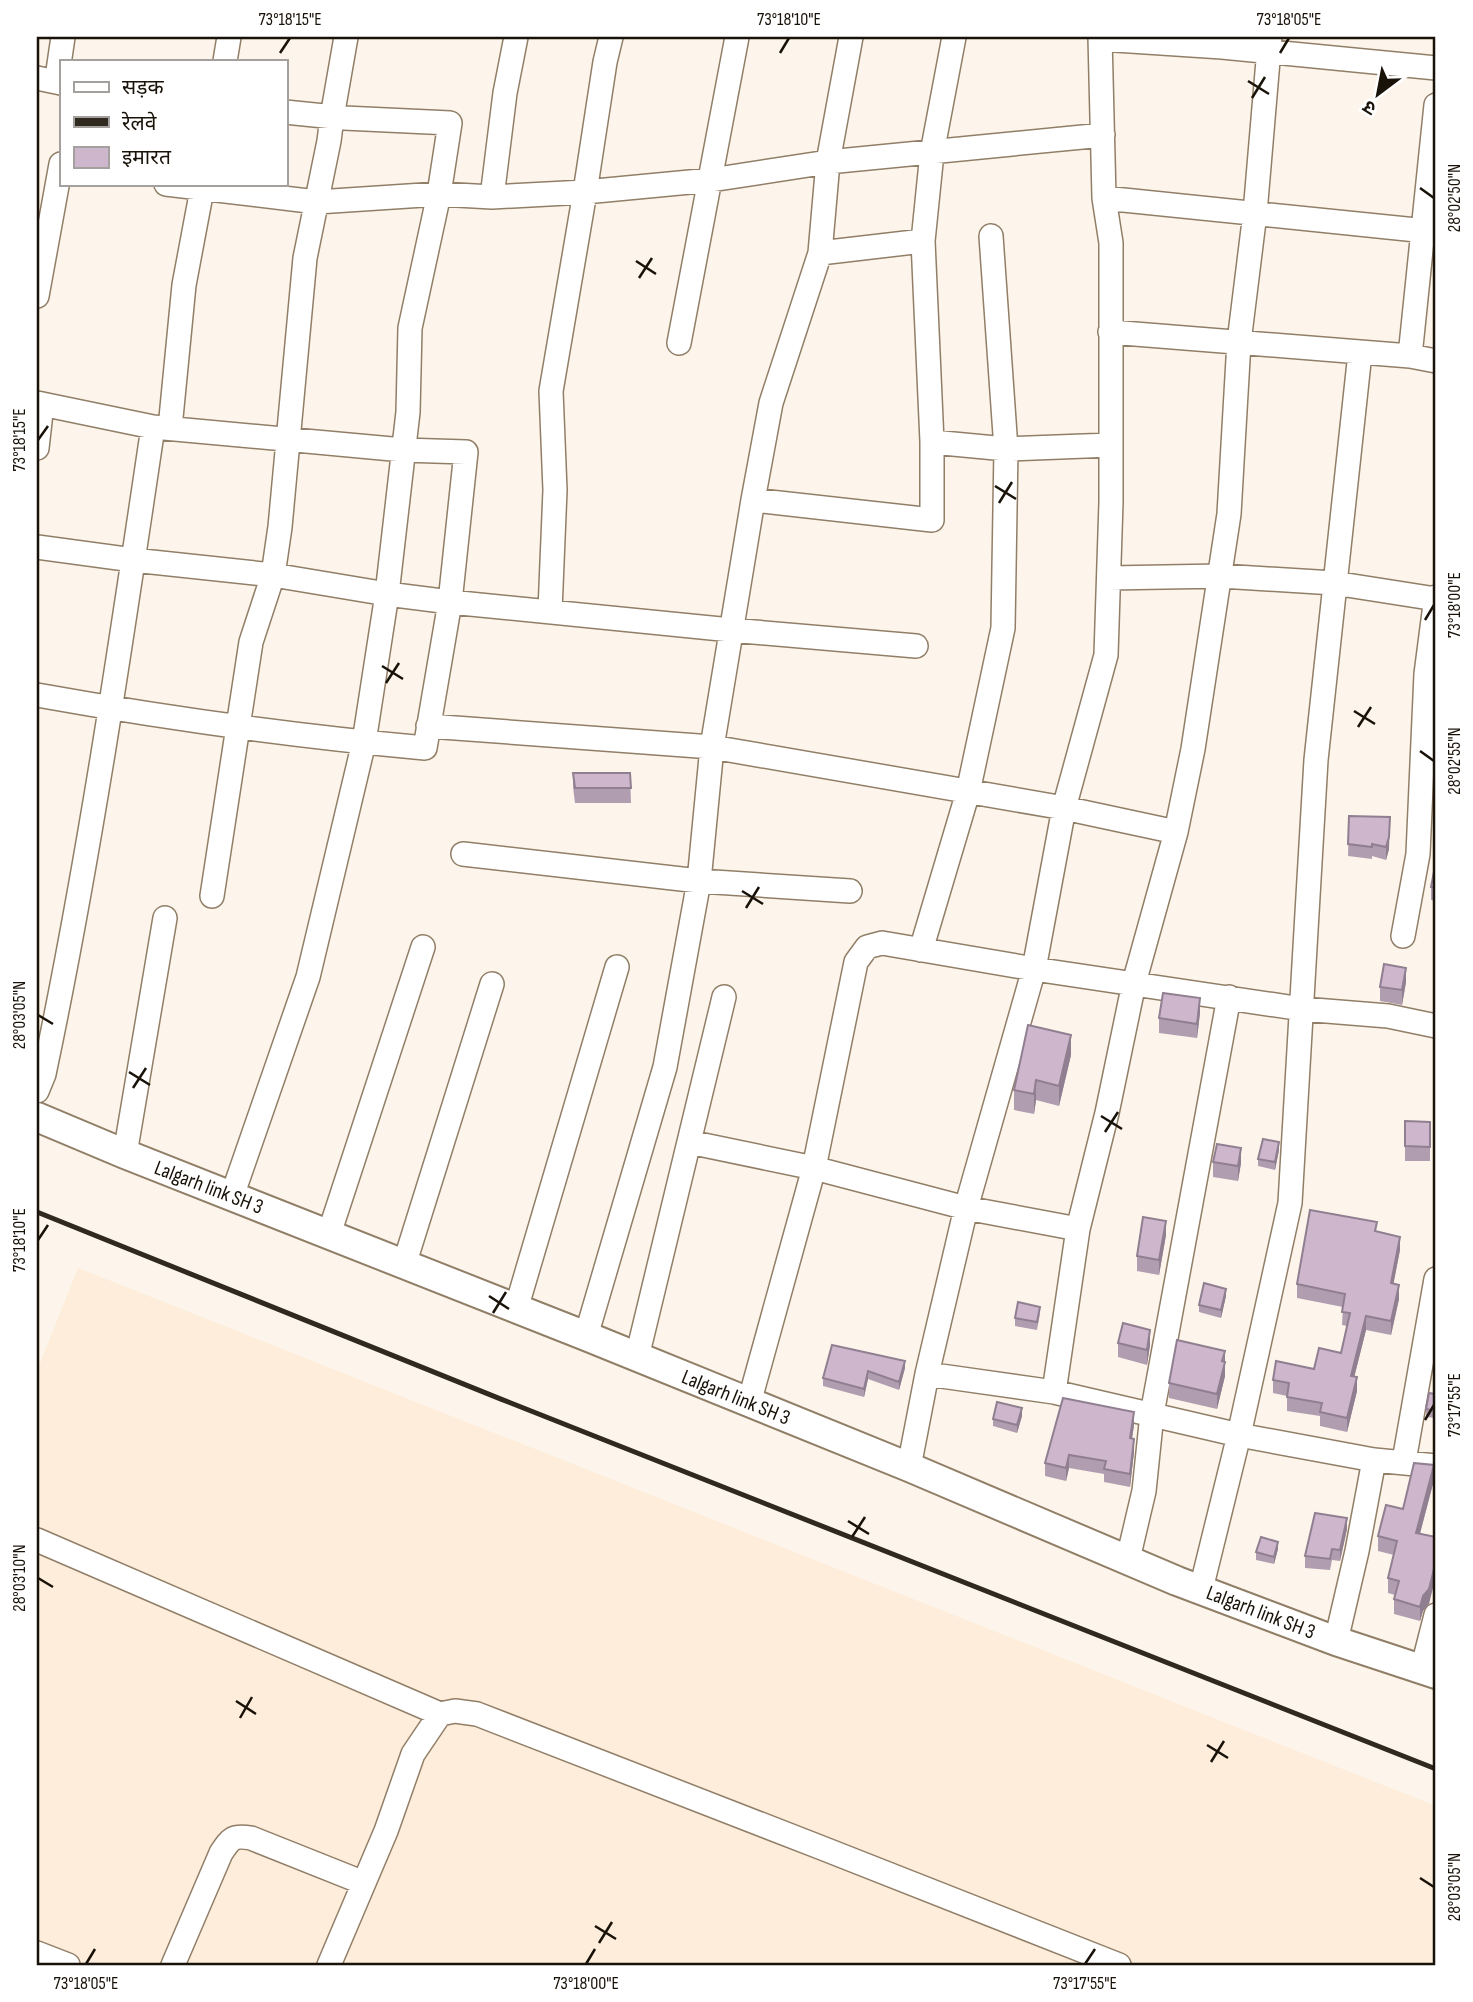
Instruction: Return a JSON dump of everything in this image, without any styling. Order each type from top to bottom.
[{"type":"street","points":[[60,79],[58,71],[63,37]]},
{"type":"street","points":[[225,60],[229,37]]},
{"type":"street","points":[[212,896],[251,642],[273,575],[280,527],[305,258],[329,141],[346,37]]},
{"type":"street","points":[[492,197],[505,93],[516,37]]},
{"type":"street","points":[[550,611],[555,490],[551,391],[611,37]]},
{"type":"street","points":[[679,343],[737,37]]},
{"type":"street","points":[[586,1336],[665,1067],[699,881],[712,747],[753,500],[771,402],[820,253],[828,162],[851,37]]},
{"type":"street","points":[[753,500],[932,520],[932,442],[923,241],[932,153],[954,37]]},
{"type":"street","points":[[909,1467],[927,1374],[966,1208],[1034,969],[1064,808],[1106,655],[1110,578],[1111,243],[1104,198],[1100,38],[1269,44],[1436,68]]},
{"type":"street","points":[[1054,1392],[1078,1229],[1107,1112],[1134,984],[1176,832],[1193,748],[1221,576],[1229,514],[1239,342],[1255,213],[1269,44]]},
{"type":"street","points":[[37,78],[60,83]]},
{"type":"street","points":[[1410,356],[1429,232],[1436,105]]},
{"type":"street","points":[[232,1196],[308,977],[364,742],[387,594],[408,412],[410,328],[439,194],[450,123],[287,112]]},
{"type":"street","points":[[37,1091],[44,1073],[69,952],[133,560],[162,428],[202,186],[317,202],[439,194],[492,197],[585,192],[711,180],[828,162],[1103,135]]},
{"type":"street","points":[[37,296],[60,173]]},
{"type":"street","points":[[1104,198],[1429,232]]},
{"type":"street","points":[[921,950],[968,792],[1003,628],[1006,449],[991,236]]},
{"type":"street","points":[[820,253],[923,241]]},
{"type":"street","points":[[1111,331],[1410,356],[1436,361]]},
{"type":"street","points":[[1201,1589],[1240,1435],[1290,1203],[1316,760],[1360,353]]},
{"type":"street","points":[[37,448],[39,404],[162,428],[403,450],[466,452],[450,602],[425,748],[238,726],[37,695]]},
{"type":"street","points":[[932,442],[1006,449],[1111,446]]},
{"type":"street","points":[[37,547],[273,575],[450,602],[916,646]]},
{"type":"street","points":[[1110,578],[1221,576],[1334,583],[1436,598],[1426,674],[1427,855],[1403,936]]},
{"type":"street","points":[[428,726],[712,747],[1064,808],[1176,832]]},
{"type":"street","points":[[463,854],[699,881],[850,891]]},
{"type":"street","points":[[125,1154],[165,918]]},
{"type":"street","points":[[749,1403],[814,1168],[856,962],[867,947],[882,943],[1134,984],[1302,1009],[1388,1016],[1436,1026]]},
{"type":"street","points":[[330,1234],[423,947]]},
{"type":"street","points":[[516,1310],[617,967]]},
{"type":"street","points":[[404,1265],[492,984]]},
{"type":"street","points":[[637,1357],[724,997]]},
{"type":"street","points":[[1128,1559],[1144,1491],[1152,1414],[1228,997]]},
{"type":"street","name":"Lalgarh link SH 3","points":[[37,1117],[909,1467],[1177,1581],[1336,1641],[1429,1672]]},
{"type":"street","points":[[689,1142],[814,1168],[966,1208],[1078,1229]]},
{"type":"street","points":[[1404,1461],[1436,1279]]},
{"type":"street","points":[[927,1374],[1054,1392],[1240,1435],[1374,1460],[1436,1466]]},
{"type":"street","points":[[1336,1641],[1374,1460]]},
{"type":"street","points":[[37,1540],[440,1714],[455,1711],[477,1714],[1119,1965]]},
{"type":"street","points":[[1429,1672],[1436,1615]]},
{"type":"street","points":[[329,1965],[386,1831],[414,1754],[440,1714]]},
{"type":"street","points":[[173,1965],[221,1853],[230,1840],[239,1836],[251,1838],[364,1883]]},
{"type":"street","points":[[37,1953],[68,1965]]},
{"type":"shaded area","points":[[78,1268],[1436,1806],[1436,1965],[37,1965],[37,1371]]},
{"type":"building","points":[[573,773],[630,773],[631,788],[575,788]]},
{"type":"building","points":[[1349,816],[1390,817],[1386,847],[1348,844]]},
{"type":"building","points":[[1436,861],[1436,888],[1431,887]]},
{"type":"building","points":[[1384,964],[1406,968],[1402,990],[1380,987]]},
{"type":"building","points":[[1163,993],[1200,998],[1197,1024],[1159,1018]]},
{"type":"building","points":[[1028,1025],[1071,1035],[1059,1086],[1036,1080],[1034,1094],[1014,1090]]},
{"type":"building","points":[[1405,1121],[1430,1122],[1430,1147],[1405,1146]]},
{"type":"building","points":[[1263,1139],[1279,1142],[1275,1162],[1258,1159]]},
{"type":"building","points":[[1217,1144],[1241,1148],[1238,1166],[1213,1162]]},
{"type":"building","points":[[1310,1210],[1377,1222],[1375,1231],[1400,1237],[1391,1283],[1399,1285],[1391,1321],[1366,1316],[1351,1376],[1357,1377],[1347,1418],[1320,1412],[1322,1403],[1287,1397],[1289,1383],[1273,1380],[1276,1361],[1314,1369],[1319,1348],[1341,1353],[1350,1313],[1342,1312],[1345,1294],[1297,1284]]},
{"type":"building","points":[[1143,1217],[1166,1221],[1159,1260],[1137,1256]]},
{"type":"building","points":[[1204,1283],[1226,1289],[1221,1310],[1199,1305]]},
{"type":"building","points":[[1018,1302],[1040,1307],[1037,1322],[1015,1318]]},
{"type":"building","points":[[1123,1323],[1150,1330],[1147,1350],[1118,1343]]},
{"type":"building","points":[[1177,1340],[1225,1351],[1217,1394],[1169,1383]]},
{"type":"building","points":[[832,1345],[905,1361],[899,1382],[868,1371],[864,1389],[823,1378]]},
{"type":"building","points":[[1429,1393],[1436,1394],[1436,1411],[1426,1409]]},
{"type":"building","points":[[1063,1398],[1134,1412],[1130,1438],[1134,1439],[1130,1474],[1104,1469],[1106,1461],[1069,1455],[1066,1468],[1045,1463]]},
{"type":"building","points":[[997,1402],[1022,1408],[1017,1425],[993,1419]]},
{"type":"building","points":[[1414,1463],[1434,1465],[1416,1533],[1436,1537],[1436,1561],[1429,1589],[1423,1596],[1420,1607],[1394,1599],[1399,1581],[1388,1578],[1397,1541],[1378,1536],[1386,1505],[1403,1509]]},
{"type":"building","points":[[1315,1513],[1347,1518],[1340,1550],[1332,1549],[1330,1559],[1305,1556]]},
{"type":"building","points":[[1261,1537],[1278,1542],[1274,1557],[1256,1552]]},
{"type":"railway","points":[[37,1212],[736,1493],[1436,1769]]}]
